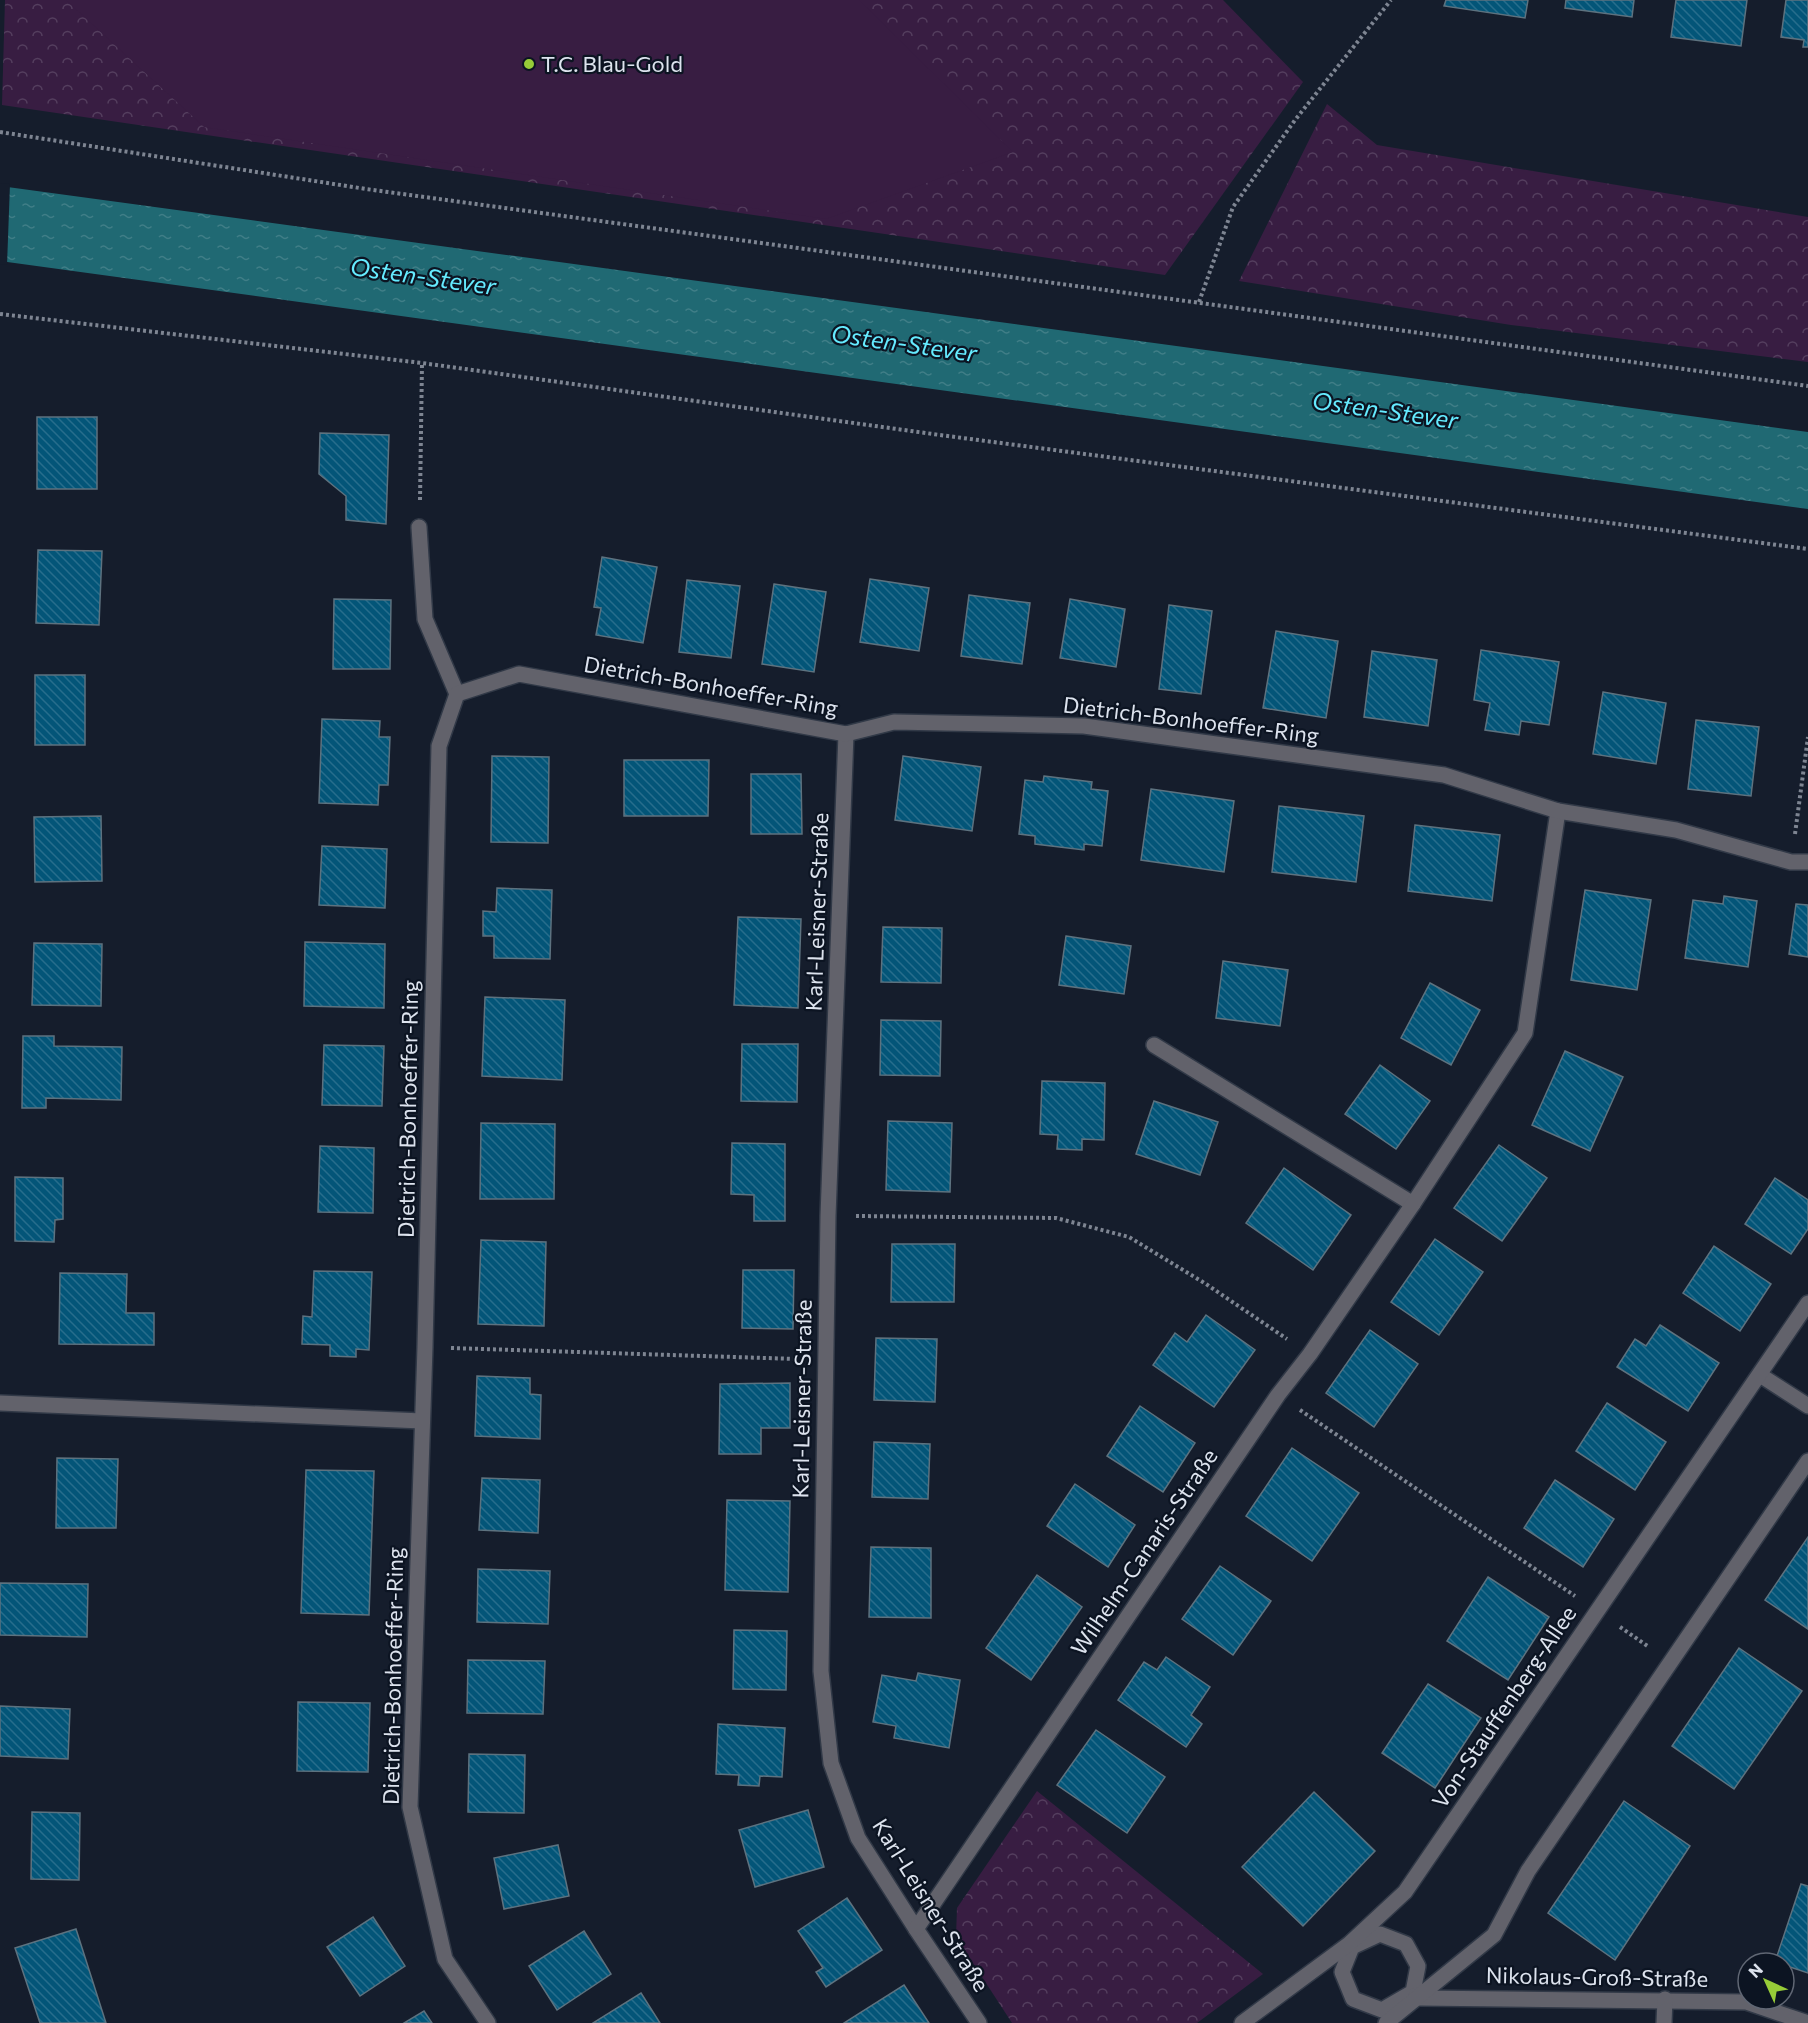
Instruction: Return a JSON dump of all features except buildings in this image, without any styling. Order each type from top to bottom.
[{"type":"street","points":[[419,527],[425,619],[457,694]]},
{"type":"street","name":"Dietrich-Bonhoeffer-Ring","points":[[488,2023],[445,1959],[410,1807],[425,1347],[440,746],[457,694],[519,674],[846,734],[894,722],[1084,726],[1444,775],[1558,811],[1676,830],[1791,862],[1808,862]]},
{"type":"street","name":"Karl-Leisner-Straße","points":[[846,734],[828,1216],[821,1671],[831,1763],[858,1838],[979,2023]]},
{"type":"street","name":"Wilhelm-Canaris-Straße","points":[[916,1929],[1278,1395],[1310,1354],[1413,1204],[1525,1033],[1558,811]]},
{"type":"street","points":[[1154,1045],[1413,1204]]},
{"type":"street","name":"Von-Stauffenberg-Allee","points":[[1242,2023],[1351,1945],[1405,1892],[1808,1303]]},
{"type":"street","points":[[1760,1374],[1808,1406]]},
{"type":"street","points":[[0,1403],[422,1421]]},
{"type":"street","points":[[1386,2023],[1416,1995],[1494,1935],[1528,1871],[1808,1461]]},
{"type":"street","points":[[1380,1934],[1406,1944],[1418,1966],[1416,1995],[1382,2010],[1353,1999],[1342,1972],[1351,1945],[1380,1934]]},
{"type":"street","name":"Nikolaus-Groß-Straße","points":[[1416,1995],[1746,2001],[1808,2023]]},
{"type":"street","points":[[1664,2023],[1665,1999]]},
{"type":"path","points":[[1200,302],[1233,207],[1295,120],[1391,0]]},
{"type":"path","points":[[0,132],[366,189],[1808,386]]},
{"type":"path","points":[[0,314],[422,363],[928,433],[1808,549]]},
{"type":"path","points":[[419,527],[422,363]]},
{"type":"path","points":[[1791,862],[1808,737]]},
{"type":"path","points":[[828,1216],[1056,1218],[1129,1237],[1206,1284],[1310,1354]]},
{"type":"path","points":[[425,1347],[825,1360]]},
{"type":"path","points":[[1278,1395],[1672,1663]]},
{"type":"green space","points":[[5,0],[1223,0],[1303,82],[1165,275],[2,105]]},
{"type":"green space","name":"T.C. Blau-Gold","points":[[66,0],[859,0],[1013,152],[826,219],[204,127]]},
{"type":"green space","points":[[1327,104],[1377,145],[1808,217],[1808,362],[1511,325],[1239,281]]},
{"type":"green space","points":[[1037,1791],[1263,1974],[1197,2023],[1012,2023],[956,1937],[957,1908]]},
{"type":"water","name":"Osten-Stever","points":[[0,186],[1808,432],[1808,509],[0,261]]},
{"type":"pier","points":[[0,183],[10,184],[7,265],[0,264]]},
{"type":"place","name":"T.C. Blau-Gold","points":[[529,64]]}]
